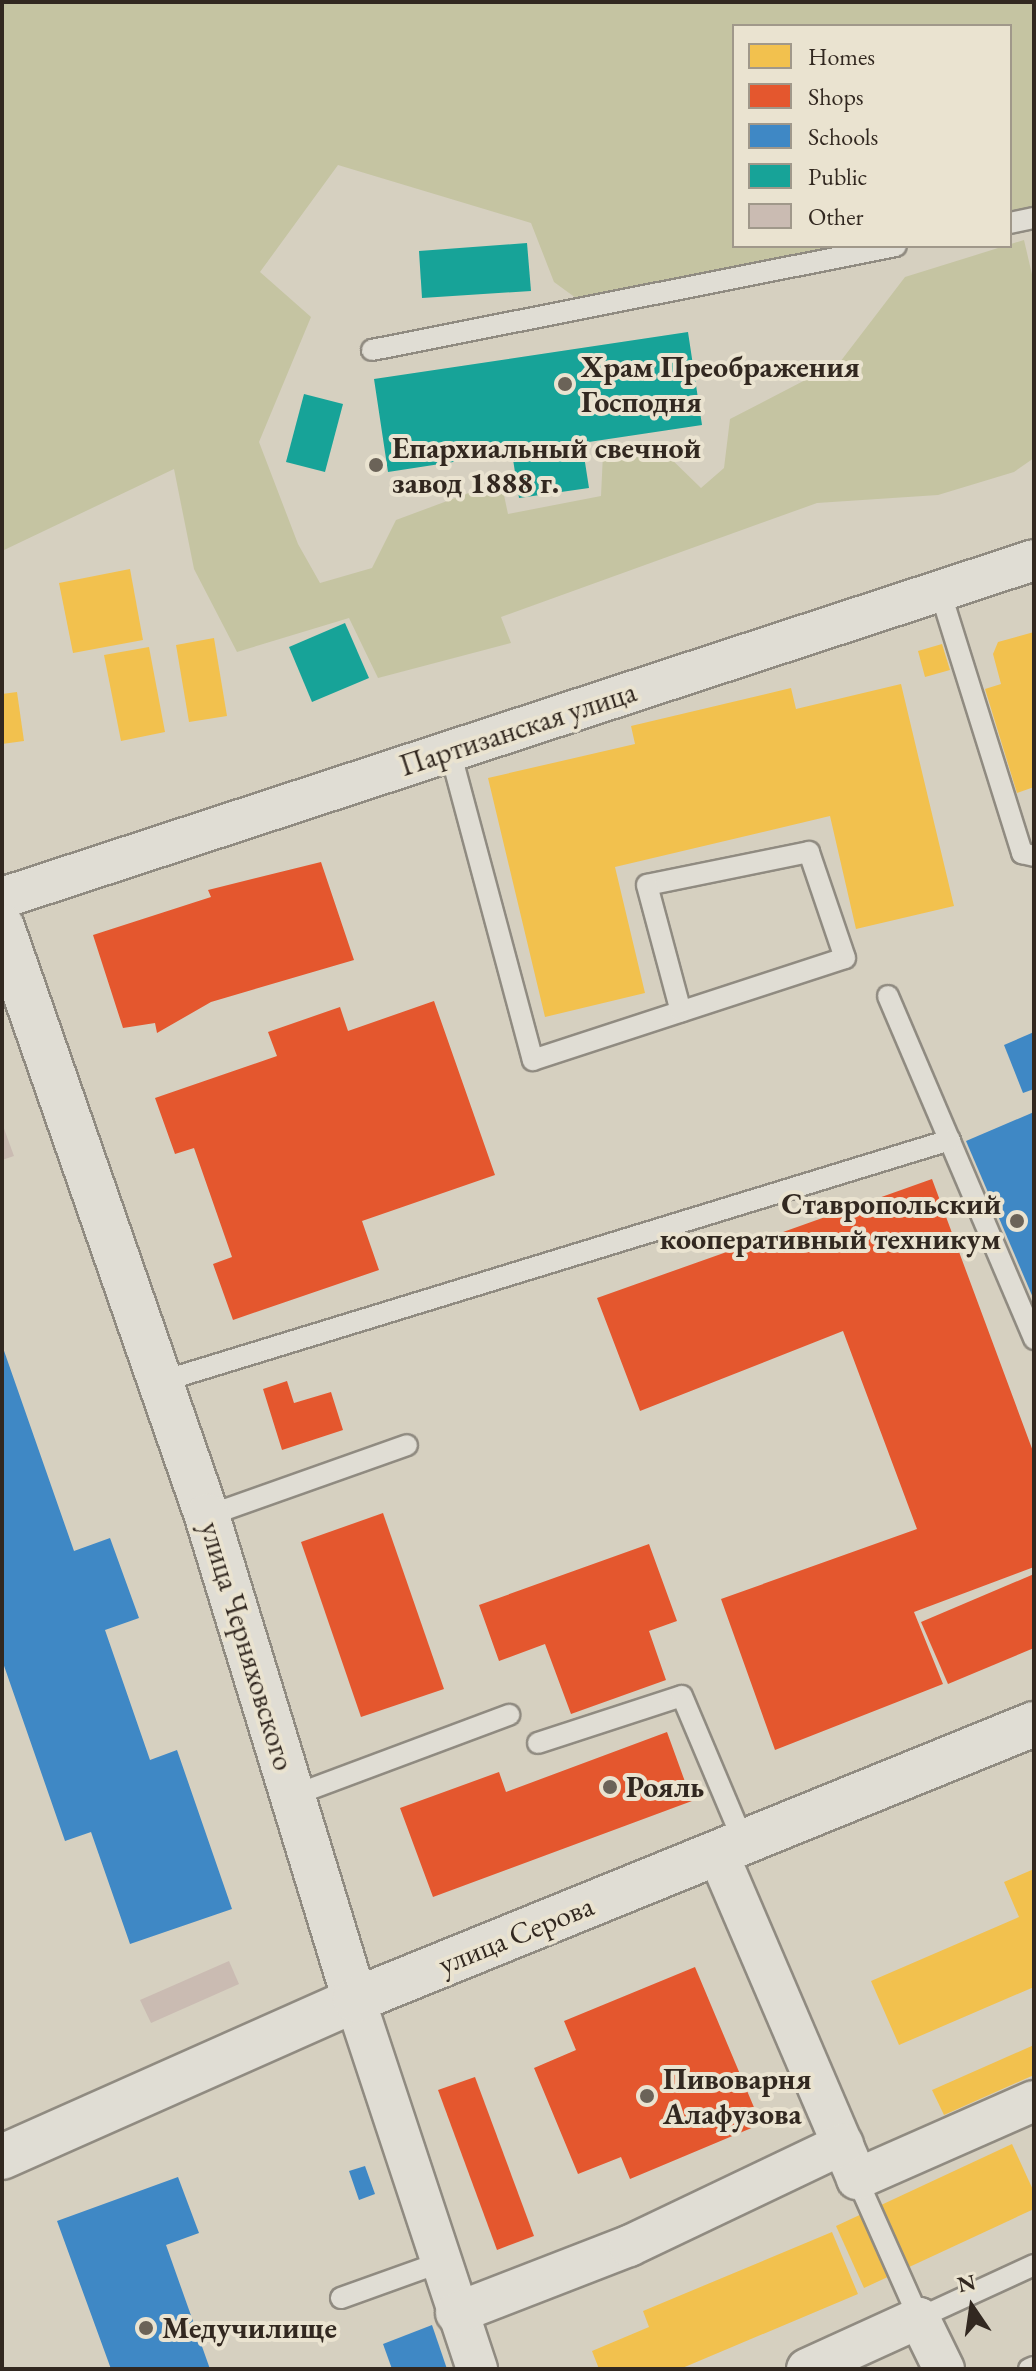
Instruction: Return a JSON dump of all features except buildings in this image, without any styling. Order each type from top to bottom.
[{"type":"main road","name":"улица Черняховского","points":[[2,927],[163,1381],[355,2000]]},
{"type":"main road","name":"улица Серова","points":[[2,2157],[355,2000],[1034,1724]]},
{"type":"street","name":"Партизанская улица","points":[[2,898],[1034,560]]},
{"type":"street","points":[[731,1848],[850,2161]]},
{"type":"street","name":"улица Черняховского","points":[[355,2000],[439,2263],[477,2369]]},
{"type":"street","points":[[456,2313],[850,2161],[1034,2101]]},
{"type":"street","points":[[807,2369],[919,2318],[944,2369]]},
{"type":"lane","points":[[1012,223],[1034,218]]},
{"type":"lane","points":[[372,350],[886,248]]},
{"type":"lane","points":[[940,591],[1022,853],[1034,856]]},
{"type":"lane","points":[[450,751],[533,1060],[681,1012],[845,958],[809,852],[647,885],[681,1012]]},
{"type":"lane","points":[[888,996],[1034,1339]]},
{"type":"lane","points":[[163,1381],[950,1140]]},
{"type":"lane","points":[[207,1516],[407,1445]]},
{"type":"lane","points":[[538,1743],[682,1696],[731,1848]]},
{"type":"lane","points":[[292,1796],[509,1715]]},
{"type":"lane","points":[[850,2161],[919,2318],[1034,2265]]},
{"type":"lane","points":[[341,2298],[439,2263]]},
{"type":"green space","points":[[2,2],[1034,2],[1034,209],[1012,214],[1012,24],[732,24],[732,248],[848,248],[580,301],[554,282],[531,223],[338,165],[260,272],[311,317],[259,442],[298,544],[320,583],[372,568],[396,520],[501,481],[508,514],[601,496],[603,454],[664,452],[701,488],[724,468],[730,419],[840,362],[905,277],[998,248],[1012,248],[1012,244],[1024,240],[1034,283],[1034,458],[1014,472],[938,495],[817,503],[501,617],[511,643],[378,678],[349,618],[237,652],[194,569],[174,469],[2,551]]},
{"type":"place","name":"Храм Преображения Господня","points":[[565,384]]},
{"type":"place","name":"Епархиальный свечной завод 1888 г.","points":[[376,465]]},
{"type":"place","name":"Ставропольский кооперативный техникум","points":[[1017,1221]]},
{"type":"place","name":"Рояль","points":[[610,1787]]},
{"type":"place","name":"Пивоварня Алафузова","points":[[647,2096]]},
{"type":"place","name":"Медучилище","points":[[146,2328]]}]
